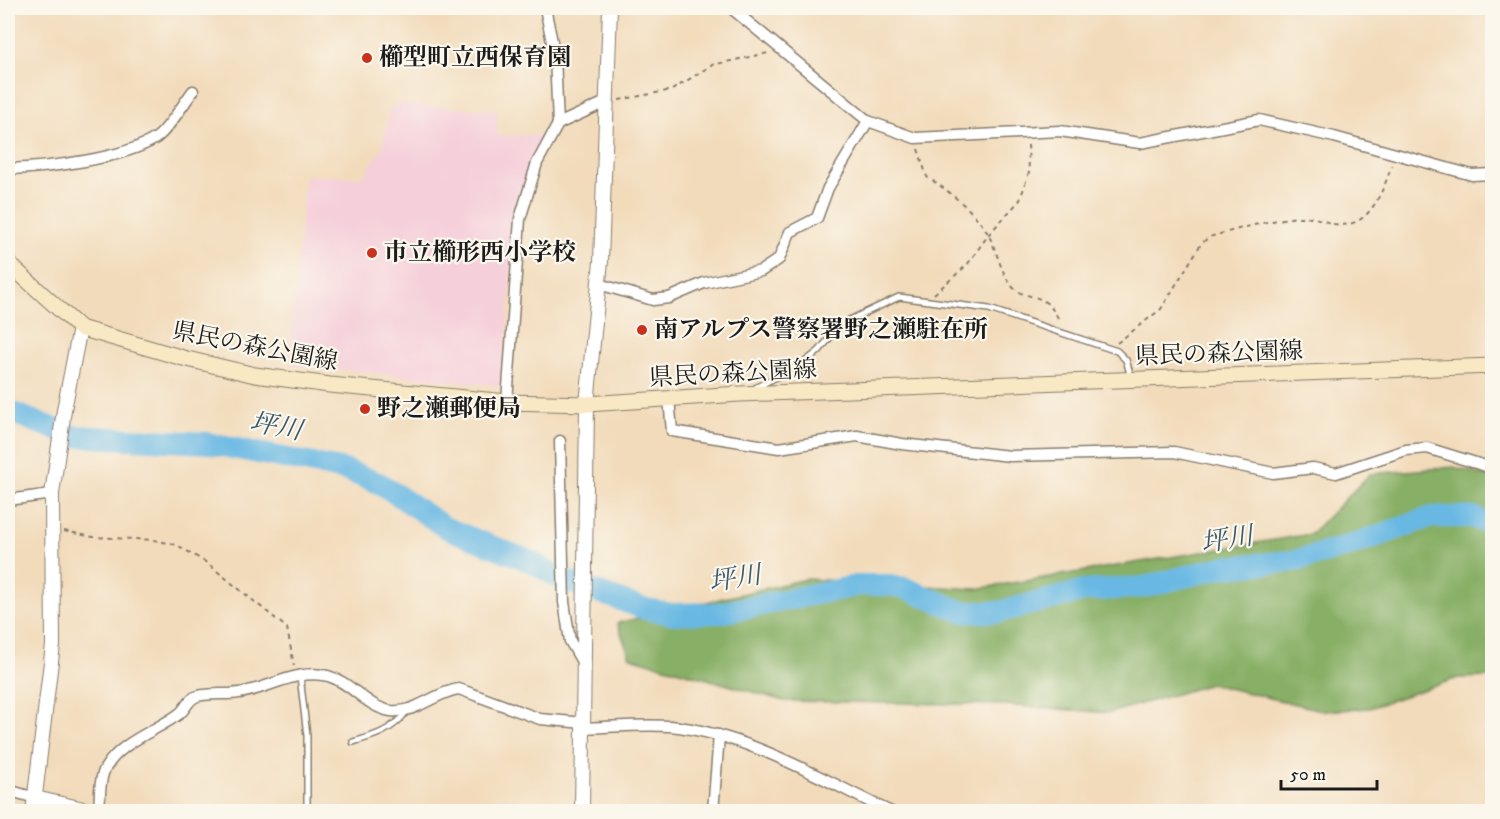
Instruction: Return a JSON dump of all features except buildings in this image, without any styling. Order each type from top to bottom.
[{"type":"main road","name":"県民の森公園線","points":[[8,263],[80,328],[183,358],[255,375],[418,395],[507,402],[587,404],[740,394],[1492,366]]},
{"type":"street","points":[[507,402],[520,219],[537,163],[558,124],[555,56],[545,8]]},
{"type":"street","points":[[582,812],[587,404],[599,284],[610,8]]},
{"type":"street","points":[[731,8],[780,51],[868,121],[915,138],[1060,131],[1140,143],[1259,120],[1472,175],[1492,174]]},
{"type":"street","points":[[8,169],[34,168],[113,154],[157,138],[193,91]]},
{"type":"street","points":[[558,124],[608,101]]},
{"type":"street","points":[[599,284],[653,300],[669,298],[704,283],[761,271],[779,259],[790,231],[817,218],[828,188],[868,121]]},
{"type":"street","points":[[34,805],[53,645],[52,494],[64,410],[80,328]]},
{"type":"street","points":[[669,399],[672,432],[779,448],[857,436],[902,444],[1010,456],[1174,452],[1273,472],[1313,468],[1336,473],[1406,450],[1428,448],[1492,468]]},
{"type":"street","points":[[560,441],[564,602],[570,641],[584,666]]},
{"type":"street","points":[[8,500],[52,494]]},
{"type":"street","points":[[8,790],[34,805],[98,812],[104,768],[126,747],[181,713],[190,700],[198,696],[242,693],[298,676],[330,676],[372,704],[390,711],[407,711],[446,690],[459,689],[540,719],[584,726],[671,726],[719,735],[746,743],[891,812]]},
{"type":"street","points":[[713,812],[719,735]]},
{"type":"lane","points":[[740,394],[805,362],[819,351],[841,324],[899,297],[928,299],[989,309],[1110,348],[1126,360],[1132,379]]},
{"type":"lane","points":[[298,676],[307,736],[308,812]]},
{"type":"lane","points":[[353,742],[381,734],[398,723],[407,711]]},
{"type":"path","points":[[608,101],[639,99],[672,90],[712,65],[780,51]]},
{"type":"path","points":[[928,299],[967,265],[989,234],[1020,200],[1027,183],[1028,133]]},
{"type":"path","points":[[915,138],[927,177],[947,189],[989,234],[1010,284],[1019,291],[1040,297],[1053,306],[1065,333]]},
{"type":"path","points":[[1110,348],[1161,309],[1202,244],[1209,237],[1271,220],[1302,216],[1319,218],[1335,224],[1351,224],[1369,212],[1381,199],[1395,154]]},
{"type":"path","points":[[52,528],[93,537],[154,540],[177,545],[207,562],[287,628],[298,676]]},
{"type":"shaded area","points":[[398,104],[497,110],[497,136],[547,135],[529,171],[516,213],[503,386],[289,364],[305,176],[363,177],[382,149],[390,109]]},
{"type":"green space","points":[[1454,467],[1492,478],[1492,677],[1458,678],[1369,708],[1325,711],[1211,684],[1109,713],[1006,705],[784,701],[630,657],[617,623],[806,579],[976,589],[1311,534],[1370,474]]},
{"type":"waterway","name":"坪川","points":[[8,411],[73,436],[207,443],[345,470],[381,484],[446,528],[532,562],[561,579],[642,608],[671,614],[720,613],[861,585],[890,585],[905,588],[963,612],[999,612],[1084,591],[1144,587],[1223,567],[1294,561],[1346,547],[1431,517],[1473,517],[1492,525]]},
{"type":"place","name":"櫛型町立西保育園","points":[[367,58]]},
{"type":"place","name":"市立櫛形西小学校","points":[[372,253]]},
{"type":"place","name":"南アルプス警察署野之瀬駐在所","points":[[642,330]]},
{"type":"place","name":"野之瀬郵便局","points":[[365,409]]}]
